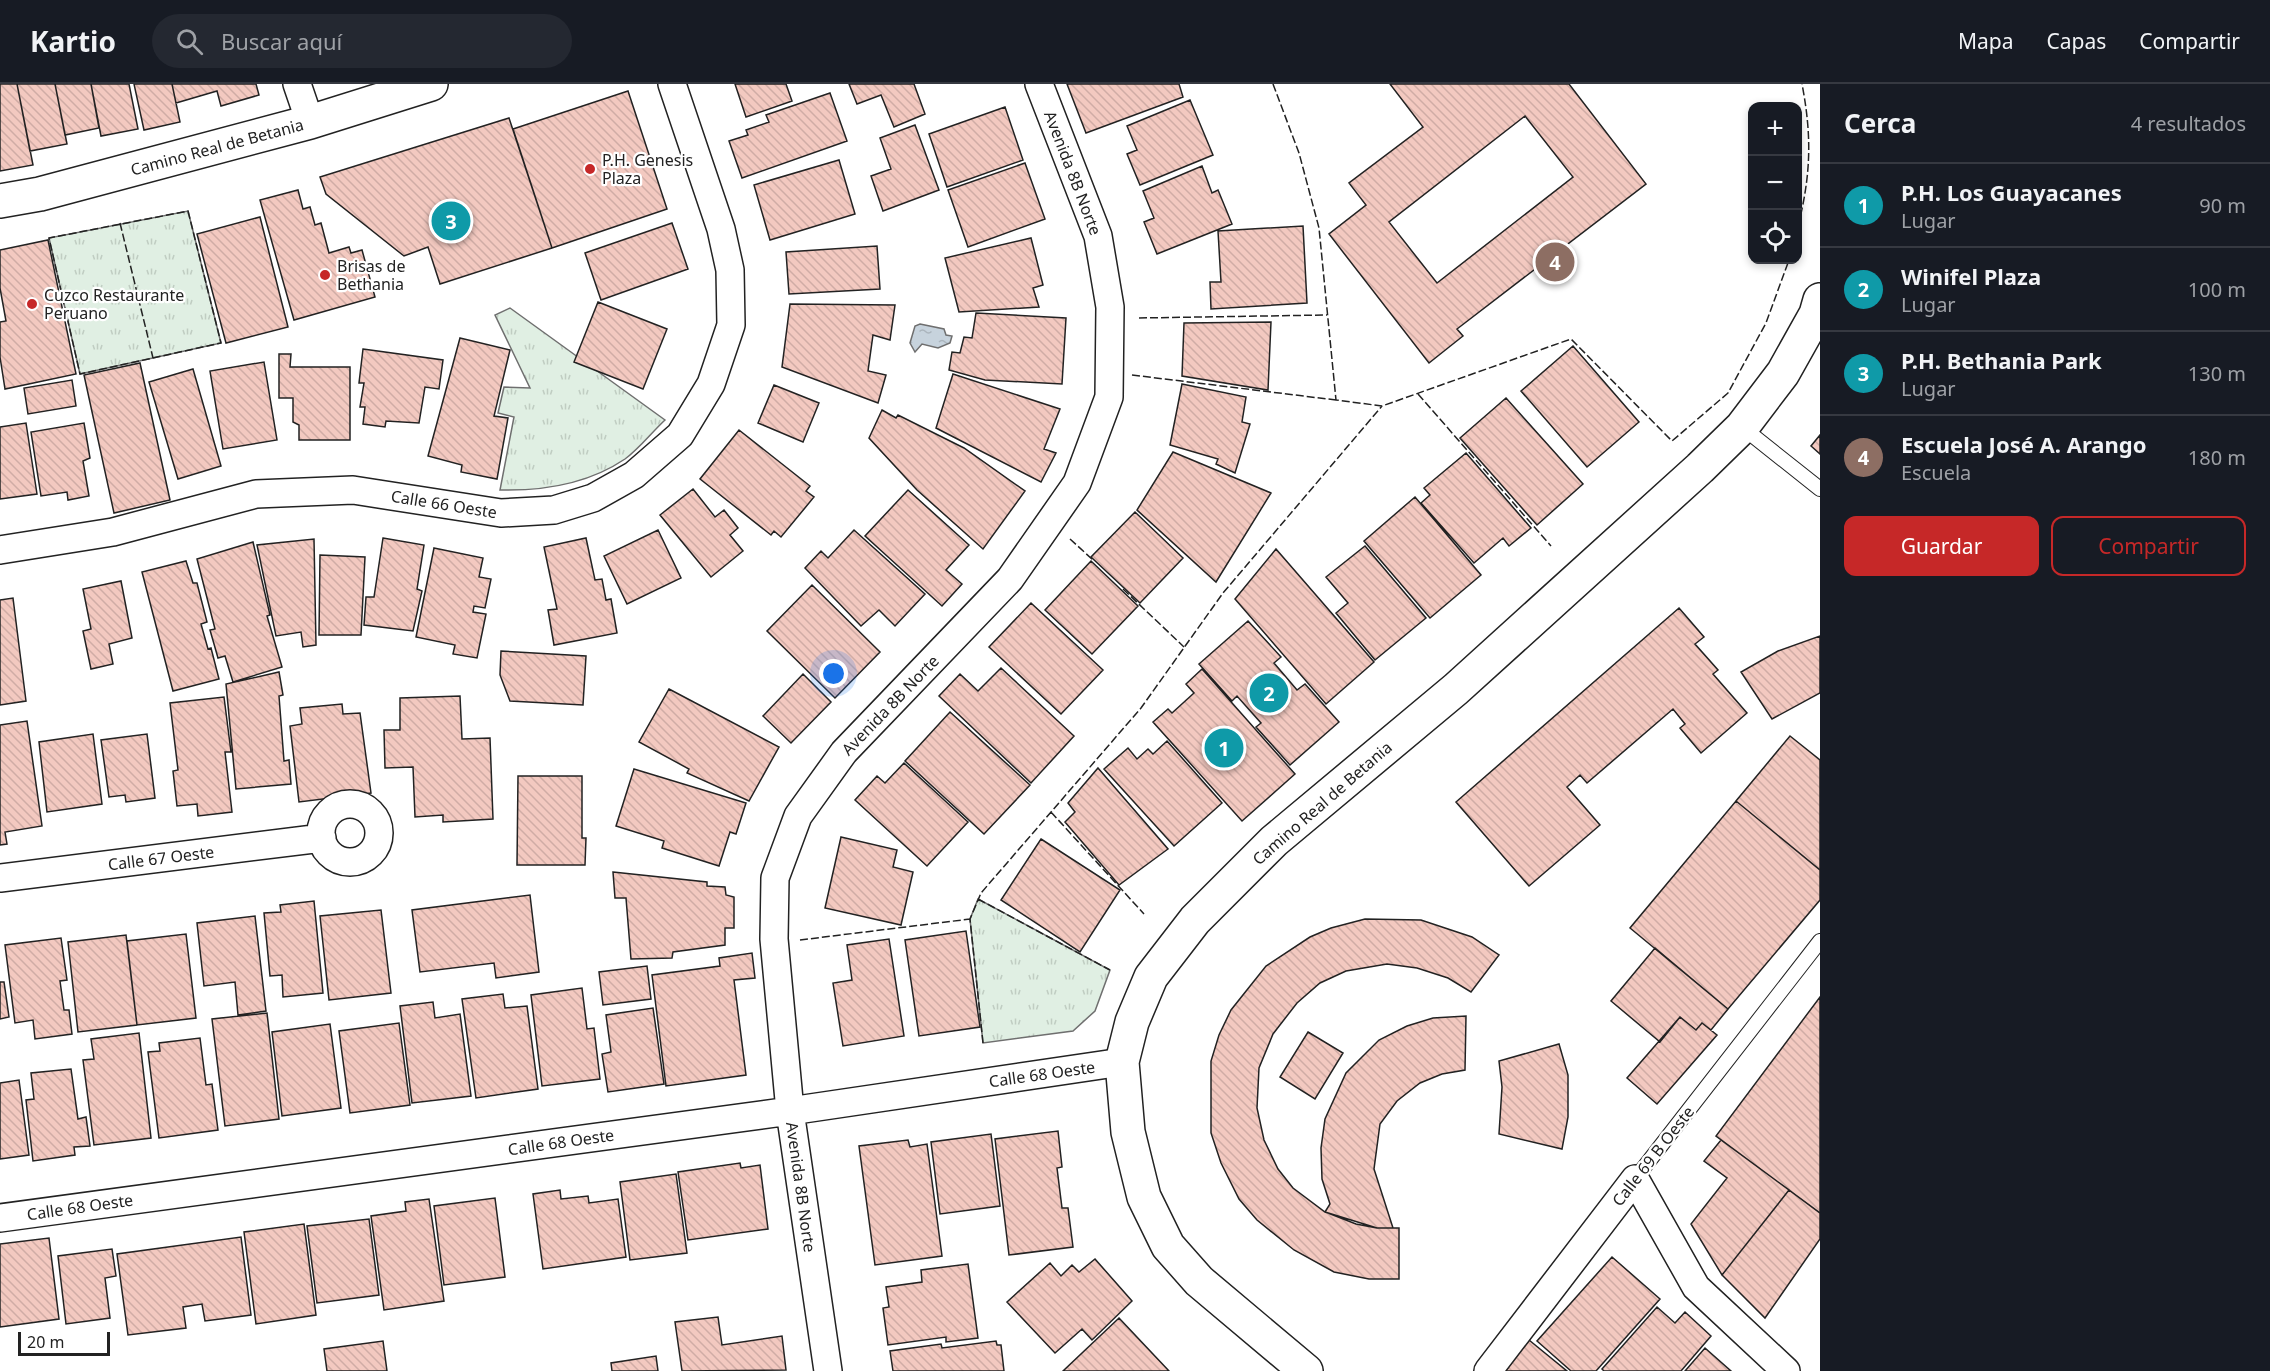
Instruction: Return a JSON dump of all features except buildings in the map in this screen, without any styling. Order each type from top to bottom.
[{"type":"street","points":[[297,84],[310,122]]},
{"type":"street","name":"Camino Real de Betania","points":[[0,201],[40,194],[310,122],[431,84]]},
{"type":"street","name":"Calle 66 Oeste","points":[[0,550],[113,532],[256,494],[353,490],[501,513],[554,510],[593,498],[634,475],[680,435],[711,384],[731,325],[730,270],[721,229],[672,84]]},
{"type":"street","name":"Avenida 8B Norte","points":[[828,1371],[790,1111],[774,939],[775,878],[798,816],[844,752],[1011,579],[1077,483],[1109,396],[1110,306],[1098,236],[1039,84]]},
{"type":"street","name":"Camino Real de Betania","points":[[1306,1371],[1199,1281],[1168,1246],[1144,1197],[1128,1132],[1122,1062],[1132,1022],[1151,977],[1195,920],[1274,841],[1456,689],[1700,468],[1742,427],[1783,373],[1816,314],[1820,300]]},
{"type":"street","name":"Calle 67 Oeste","points":[[0,878],[322,838]]},
{"type":"street","name":"Calle 68 Oeste","points":[[0,1218],[790,1111],[1122,1062]]},
{"type":"street","points":[[1635,1179],[1696,1287],[1786,1371]]},
{"type":"street","name":"Calle 69 B Oeste","points":[[1488,1371],[1635,1179]]},
{"type":"lane","points":[[1742,427],[1820,489]]},
{"type":"lane","name":"Calle 69 B Oeste","points":[[1635,1179],[1820,941]]},
{"type":"green space","points":[[188,211],[221,343],[80,374],[49,238]]},
{"type":"green space","points":[[510,308],[665,420],[625,459],[596,475],[549,487],[500,490],[514,417],[498,413],[504,387],[530,388],[495,315]]},
{"type":"green space","points":[[978,899],[1110,970],[1095,1011],[1073,1031],[983,1043],[970,919]]},
{"type":"water","points":[[920,324],[944,329],[946,335],[952,336],[950,343],[938,348],[922,344],[915,352],[910,343],[915,326]]},
{"type":"fence","points":[[1273,84],[1299,153],[1319,228],[1336,400],[1382,406],[1571,339],[1672,441],[1728,393],[1766,323],[1788,264]]},
{"type":"fence","points":[[1801,210],[1806,190],[1809,155],[1802,84]]},
{"type":"fence","points":[[188,211],[221,343],[80,374],[49,238],[188,211]]},
{"type":"fence","points":[[120,223],[153,358]]},
{"type":"fence","points":[[1139,318],[1327,315]]},
{"type":"fence","points":[[1132,375],[1336,400]]},
{"type":"fence","points":[[1418,394],[1551,546]]},
{"type":"fence","points":[[983,1043],[970,919],[981,893],[1141,708],[1223,593],[1382,406]]},
{"type":"fence","points":[[1070,539],[1093,560]]},
{"type":"fence","points":[[1123,589],[1184,647]]},
{"type":"fence","points":[[1051,812],[1144,914]]},
{"type":"fence","points":[[978,899],[1110,970]]},
{"type":"fence","points":[[800,940],[970,919]]},
{"type":"place","name":"P.H. Genesis Plaza","points":[[590,169]]},
{"type":"place","name":"P.H. Bethania Park","points":[[451,221]]},
{"type":"place","name":"Escuela José A. Arango","points":[[1555,262]]},
{"type":"place","name":"Brisas de Bethania","points":[[325,275]]},
{"type":"place","name":"Cuzco Restaurante Peruano","points":[[32,304]]},
{"type":"place","name":"Winifel Plaza","points":[[1269,693]]},
{"type":"place","name":"P.H. Los Guayacanes","points":[[1224,748]]}]
